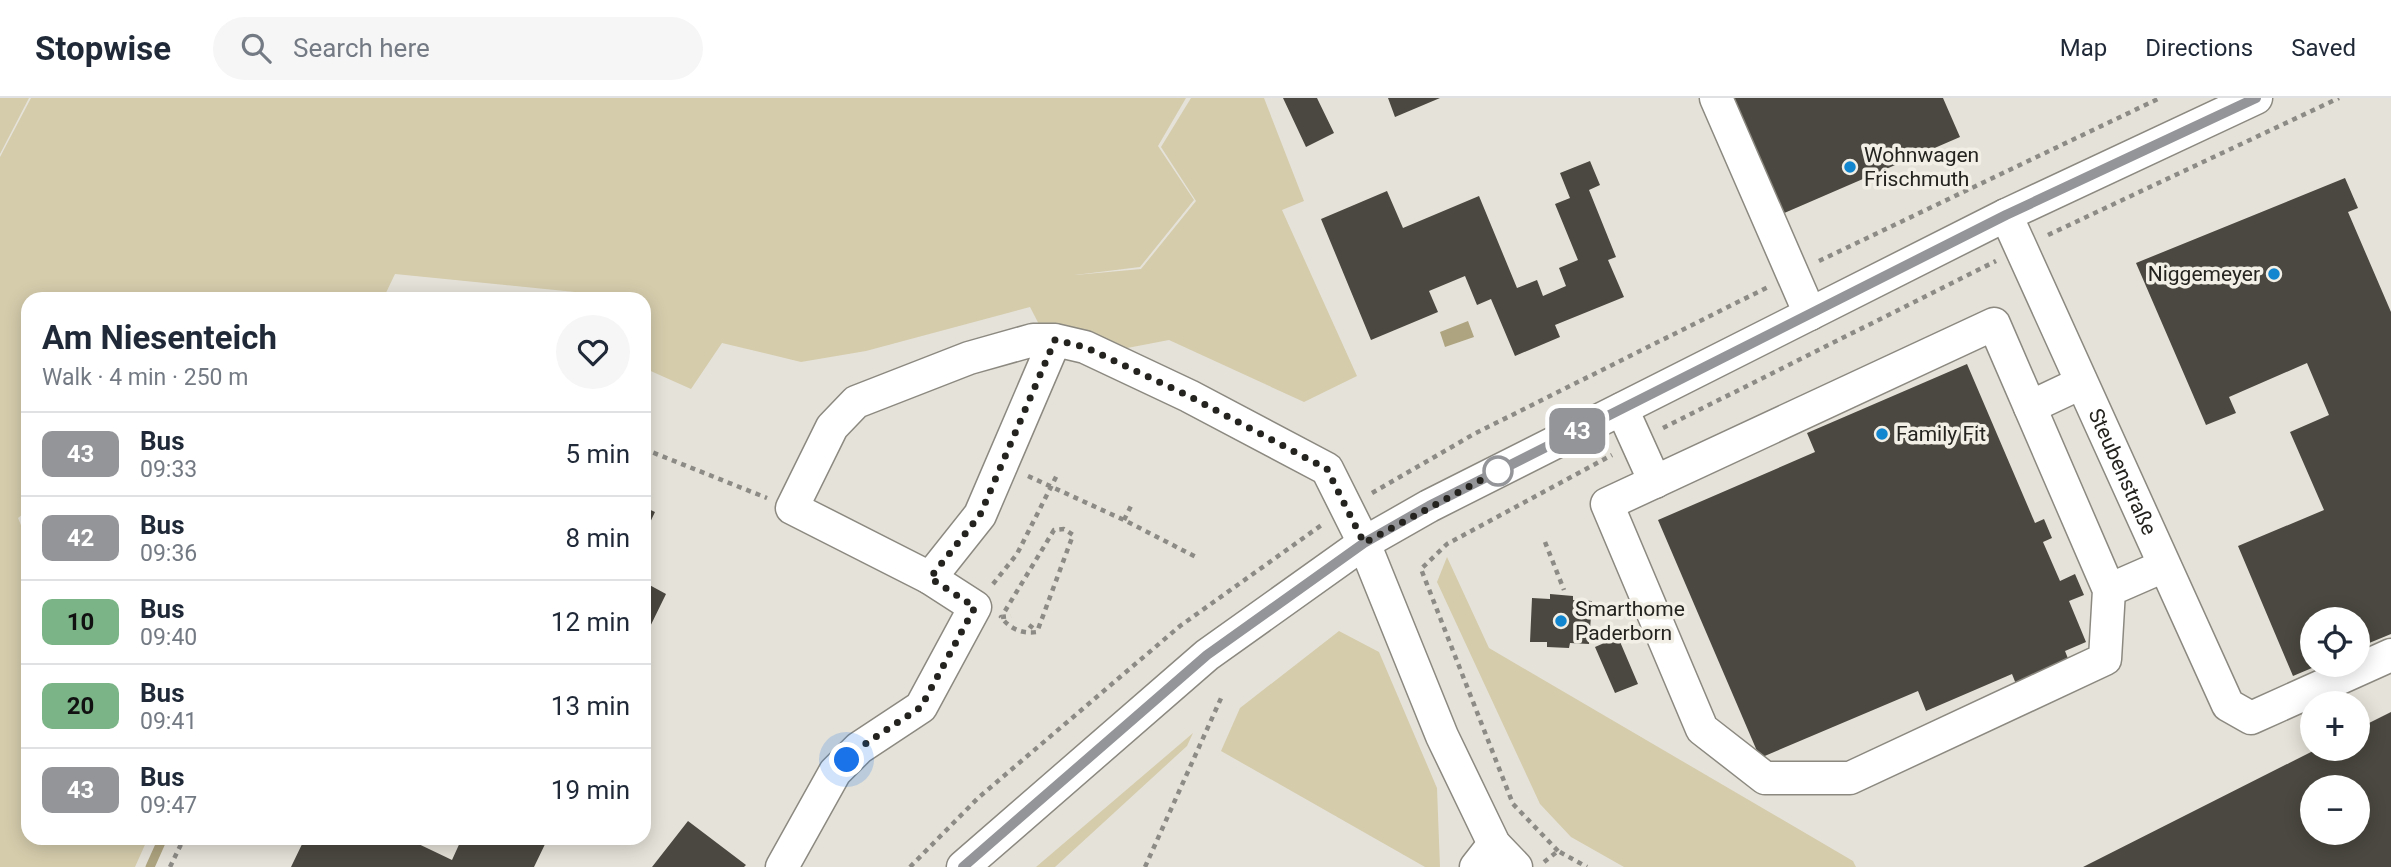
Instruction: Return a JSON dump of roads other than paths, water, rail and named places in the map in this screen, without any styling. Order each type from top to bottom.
[{"type":"street","points":[[1716,98],[1810,314]]},
{"type":"street","points":[[963,867],[1207,655],[1364,543],[1429,506],[2006,215],[2256,98]]},
{"type":"street","name":"Steubenstraße","points":[[2006,215],[2228,705],[2251,718],[2391,655]]},
{"type":"street","points":[[1994,324],[2030,407],[2109,590],[2105,659],[1850,778],[1765,778],[1702,729],[1607,505],[1994,324]]},
{"type":"street","points":[[782,867],[835,772],[859,748],[921,707],[975,607],[930,578],[792,508],[832,427],[856,402],[969,358],[1032,340],[1055,340],[1085,347],[1189,396],[1327,469],[1364,543],[1442,736],[1485,855],[1516,867]]},
{"type":"street","points":[[930,578],[980,515],[1055,340]]},
{"type":"street","points":[[2030,407],[2081,383]]},
{"type":"street","points":[[1622,409],[1655,482]]},
{"type":"street","points":[[2109,590],[2164,566]]},
{"type":"waterway","points":[[150,867],[160,845]]},
{"type":"place","name":"Wohnwagen Frischmuth","points":[[1850,167]]},
{"type":"place","name":"Niggemeyer","points":[[2274,274]]},
{"type":"place","name":"Family Fit","points":[[1882,434]]},
{"type":"place","name":"Smarthome Paderborn","points":[[1561,621]]}]
